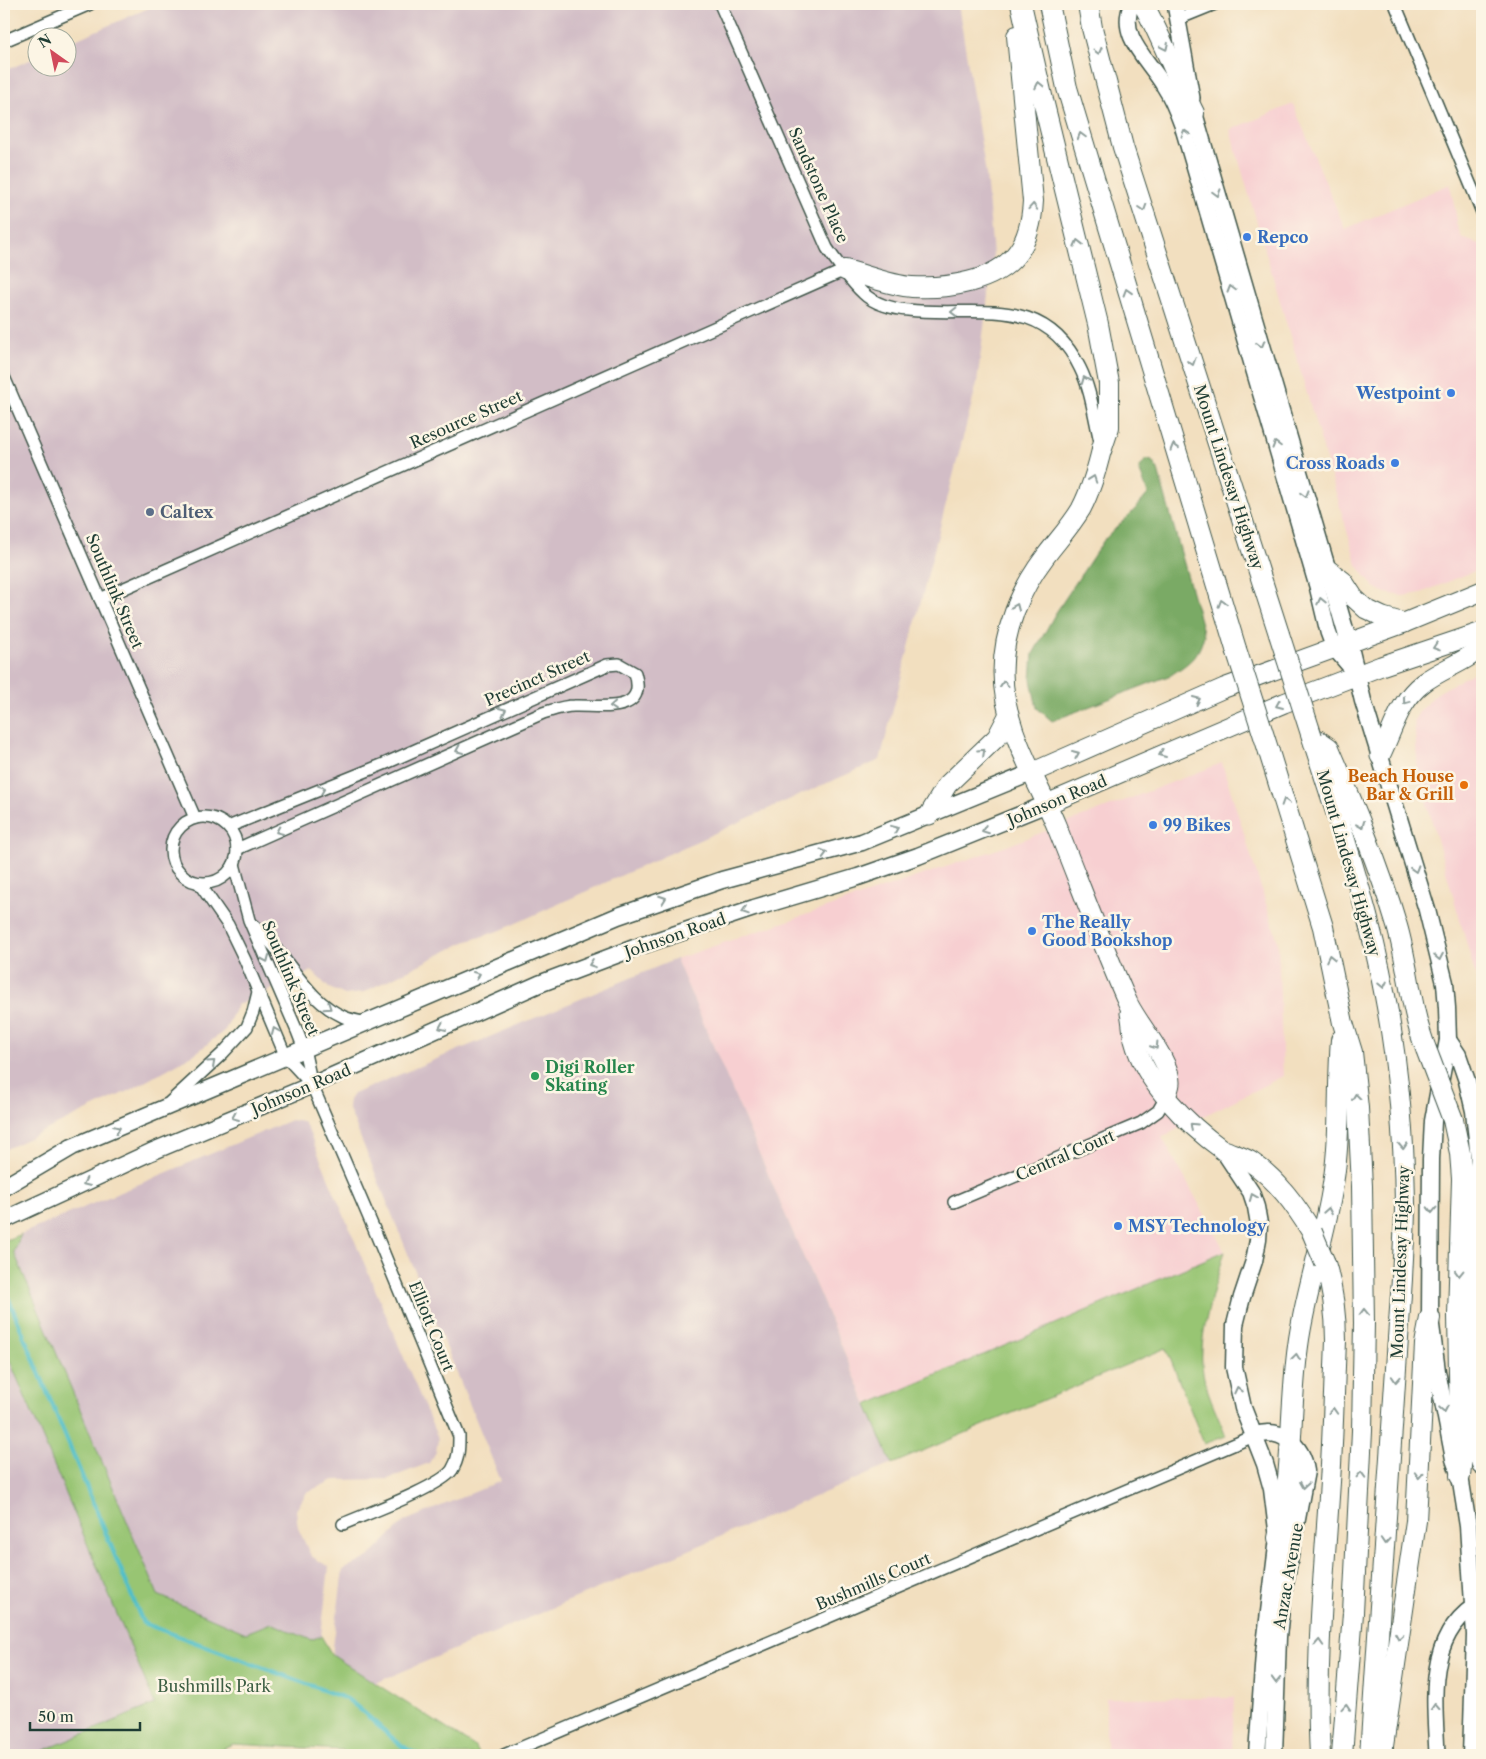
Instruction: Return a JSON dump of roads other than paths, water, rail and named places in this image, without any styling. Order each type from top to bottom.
[{"type":"highway","points":[[845,270],[912,287],[948,286],[981,278],[1006,264],[1017,253],[1029,228],[1033,201],[1014,4]]},
{"type":"highway","points":[[1021,4],[1098,324],[1110,401],[1109,427],[1102,448]]},
{"type":"highway","name":"Mount Lindesay Highway","points":[[1049,4],[1072,106],[1236,649],[1323,927],[1343,1023],[1352,1052],[1358,1108],[1362,1186],[1364,1323],[1360,1480],[1342,1755]]},
{"type":"highway","name":"Mount Lindesay Highway","points":[[1088,4],[1092,28],[1123,147],[1312,736],[1363,900],[1382,978],[1399,1091],[1405,1204],[1402,1288],[1370,1755]]},
{"type":"highway","points":[[1143,4],[1163,42],[1194,113]]},
{"type":"highway","points":[[1312,736],[1330,748],[1374,858],[1398,928],[1407,966],[1415,1018],[1453,1120],[1460,1153],[1462,1179],[1459,1243],[1459,1392],[1462,1456],[1460,1476]]},
{"type":"highway","points":[[1278,1538],[1285,1512],[1291,1461],[1294,1372],[1298,1340],[1334,1184],[1339,1125],[1339,1072],[1343,1023]]},
{"type":"highway","points":[[1223,1150],[1251,1162],[1269,1177],[1299,1212],[1312,1232],[1325,1263],[1334,1298],[1336,1342],[1330,1481],[1318,1650],[1317,1709],[1320,1755]]},
{"type":"highway","points":[[1382,1755],[1416,1521],[1425,1344],[1430,1318]]},
{"type":"highway","points":[[1459,1392],[1468,1404],[1482,1464]]},
{"type":"main road","name":"Mount Lindesay Highway","points":[[1194,113],[1326,568],[1341,646],[1357,675],[1437,946],[1445,983],[1448,1040],[1433,1121],[1431,1159],[1430,1318],[1442,1397],[1454,1459],[1460,1476],[1478,1604],[1471,1755]]},
{"type":"main road","points":[[1102,448],[1091,484],[1081,508],[1027,584],[1014,614],[1004,654],[1003,673],[1009,714],[1129,1005],[1134,1040],[1153,1079],[1166,1097]]},
{"type":"main road","points":[[1326,568],[1343,581],[1354,598],[1366,609],[1383,618],[1404,622]]},
{"type":"main road","points":[[4,1187],[72,1147],[618,916],[722,880],[862,842],[1032,773],[1224,688],[1341,646],[1482,591]]},
{"type":"main road","name":"Johnson Road","points":[[4,1220],[151,1152],[312,1085],[539,984],[637,947],[918,856],[1047,804],[1284,703],[1357,675],[1482,632]]},
{"type":"main road","points":[[1380,756],[1390,736],[1400,708],[1409,696],[1433,676],[1475,654],[1482,646]]},
{"type":"main road","points":[[929,815],[947,785],[997,737],[1009,714]]},
{"type":"main road","points":[[1448,1040],[1458,1054],[1467,1081],[1474,1111],[1479,1160],[1475,1433]]},
{"type":"main road","name":"Anzac Avenue","points":[[1166,1097],[1192,1126],[1223,1150],[1251,1192],[1259,1224],[1254,1261],[1235,1325],[1233,1350],[1237,1388],[1265,1464],[1272,1489],[1278,1538],[1264,1653],[1257,1755]]},
{"type":"main road","points":[[1254,1436],[1262,1433],[1280,1434],[1291,1441]]},
{"type":"main road","name":"Anzac Avenue","points":[[1274,1755],[1278,1637],[1282,1599],[1306,1471],[1302,1455],[1291,1441]]},
{"type":"street","points":[[4,41],[90,4]]},
{"type":"street","name":"Sandstone Place","points":[[720,4],[828,248],[863,293],[881,304],[897,309],[942,312],[1000,311],[1018,314],[1046,326],[1066,346],[1080,367],[1089,390],[1102,448]]},
{"type":"street","name":"Mount Lindesay Highway","points":[[1132,4],[1127,19],[1130,36],[1164,86],[1174,104],[1182,125],[1341,646]]},
{"type":"street","name":"Mount Lindesay Highway","points":[[1175,4],[1194,113]]},
{"type":"street","points":[[1178,19],[1215,4]]},
{"type":"street","points":[[1395,4],[1482,212]]},
{"type":"street","name":"Resource Street","points":[[100,599],[845,270]]},
{"type":"street","name":"Southlink Street","points":[[4,377],[195,818]]},
{"type":"street","name":"Precinct Street","points":[[228,827],[393,760],[607,665],[619,664],[635,673],[638,687],[632,699],[625,704],[614,706],[572,706],[543,713],[238,849]]},
{"type":"street","points":[[300,798],[308,818]]},
{"type":"street","points":[[195,818],[211,818],[220,821],[233,834],[238,849],[234,864],[228,873],[210,883],[199,883],[182,876],[173,861],[172,841],[184,824],[195,818]]},
{"type":"street","name":"Southlink Street","points":[[234,864],[249,920],[304,1049],[312,1085]]},
{"type":"street","points":[[199,883],[228,925],[286,1057],[312,1085]]},
{"type":"street","name":"Southlink Street","points":[[249,920],[276,948],[300,982],[314,997],[326,1007],[346,1018],[367,1023]]},
{"type":"street","points":[[164,1109],[224,1053],[244,1031],[253,1012],[258,992]]},
{"type":"street","name":"Elliott Court","points":[[312,1085],[459,1436],[458,1455],[451,1471],[434,1484],[344,1524]]},
{"type":"street","name":"Central Court","points":[[954,1202],[1141,1123],[1158,1111],[1166,1097]]},
{"type":"street","name":"Bushmills Court","points":[[504,1755],[1254,1436]]},
{"type":"street","points":[[1437,1755],[1434,1686],[1440,1654],[1456,1624],[1464,1614],[1478,1604]]},
{"type":"street","points":[[1474,1685],[1482,1669]]},
{"type":"waterway","points":[[4,1288],[143,1623],[347,1699],[399,1744],[418,1755]]},
{"type":"place","name":"Repco","points":[[1247,237]]},
{"type":"place","name":"Westpoint","points":[[1451,393]]},
{"type":"place","name":"Cross Roads","points":[[1395,463]]},
{"type":"place","name":"Caltex","points":[[150,512]]},
{"type":"place","name":"Beach House Bar & Grill","points":[[1464,785]]},
{"type":"place","name":"99 Bikes","points":[[1153,825]]},
{"type":"place","name":"The Really Good Bookshop","points":[[1032,931]]},
{"type":"place","name":"Digi Roller Skating","points":[[535,1076]]},
{"type":"place","name":"MSY Technology","points":[[1118,1226]]},
{"type":"park label","name":"Bushmills Park","points":[[214,1686]]}]
